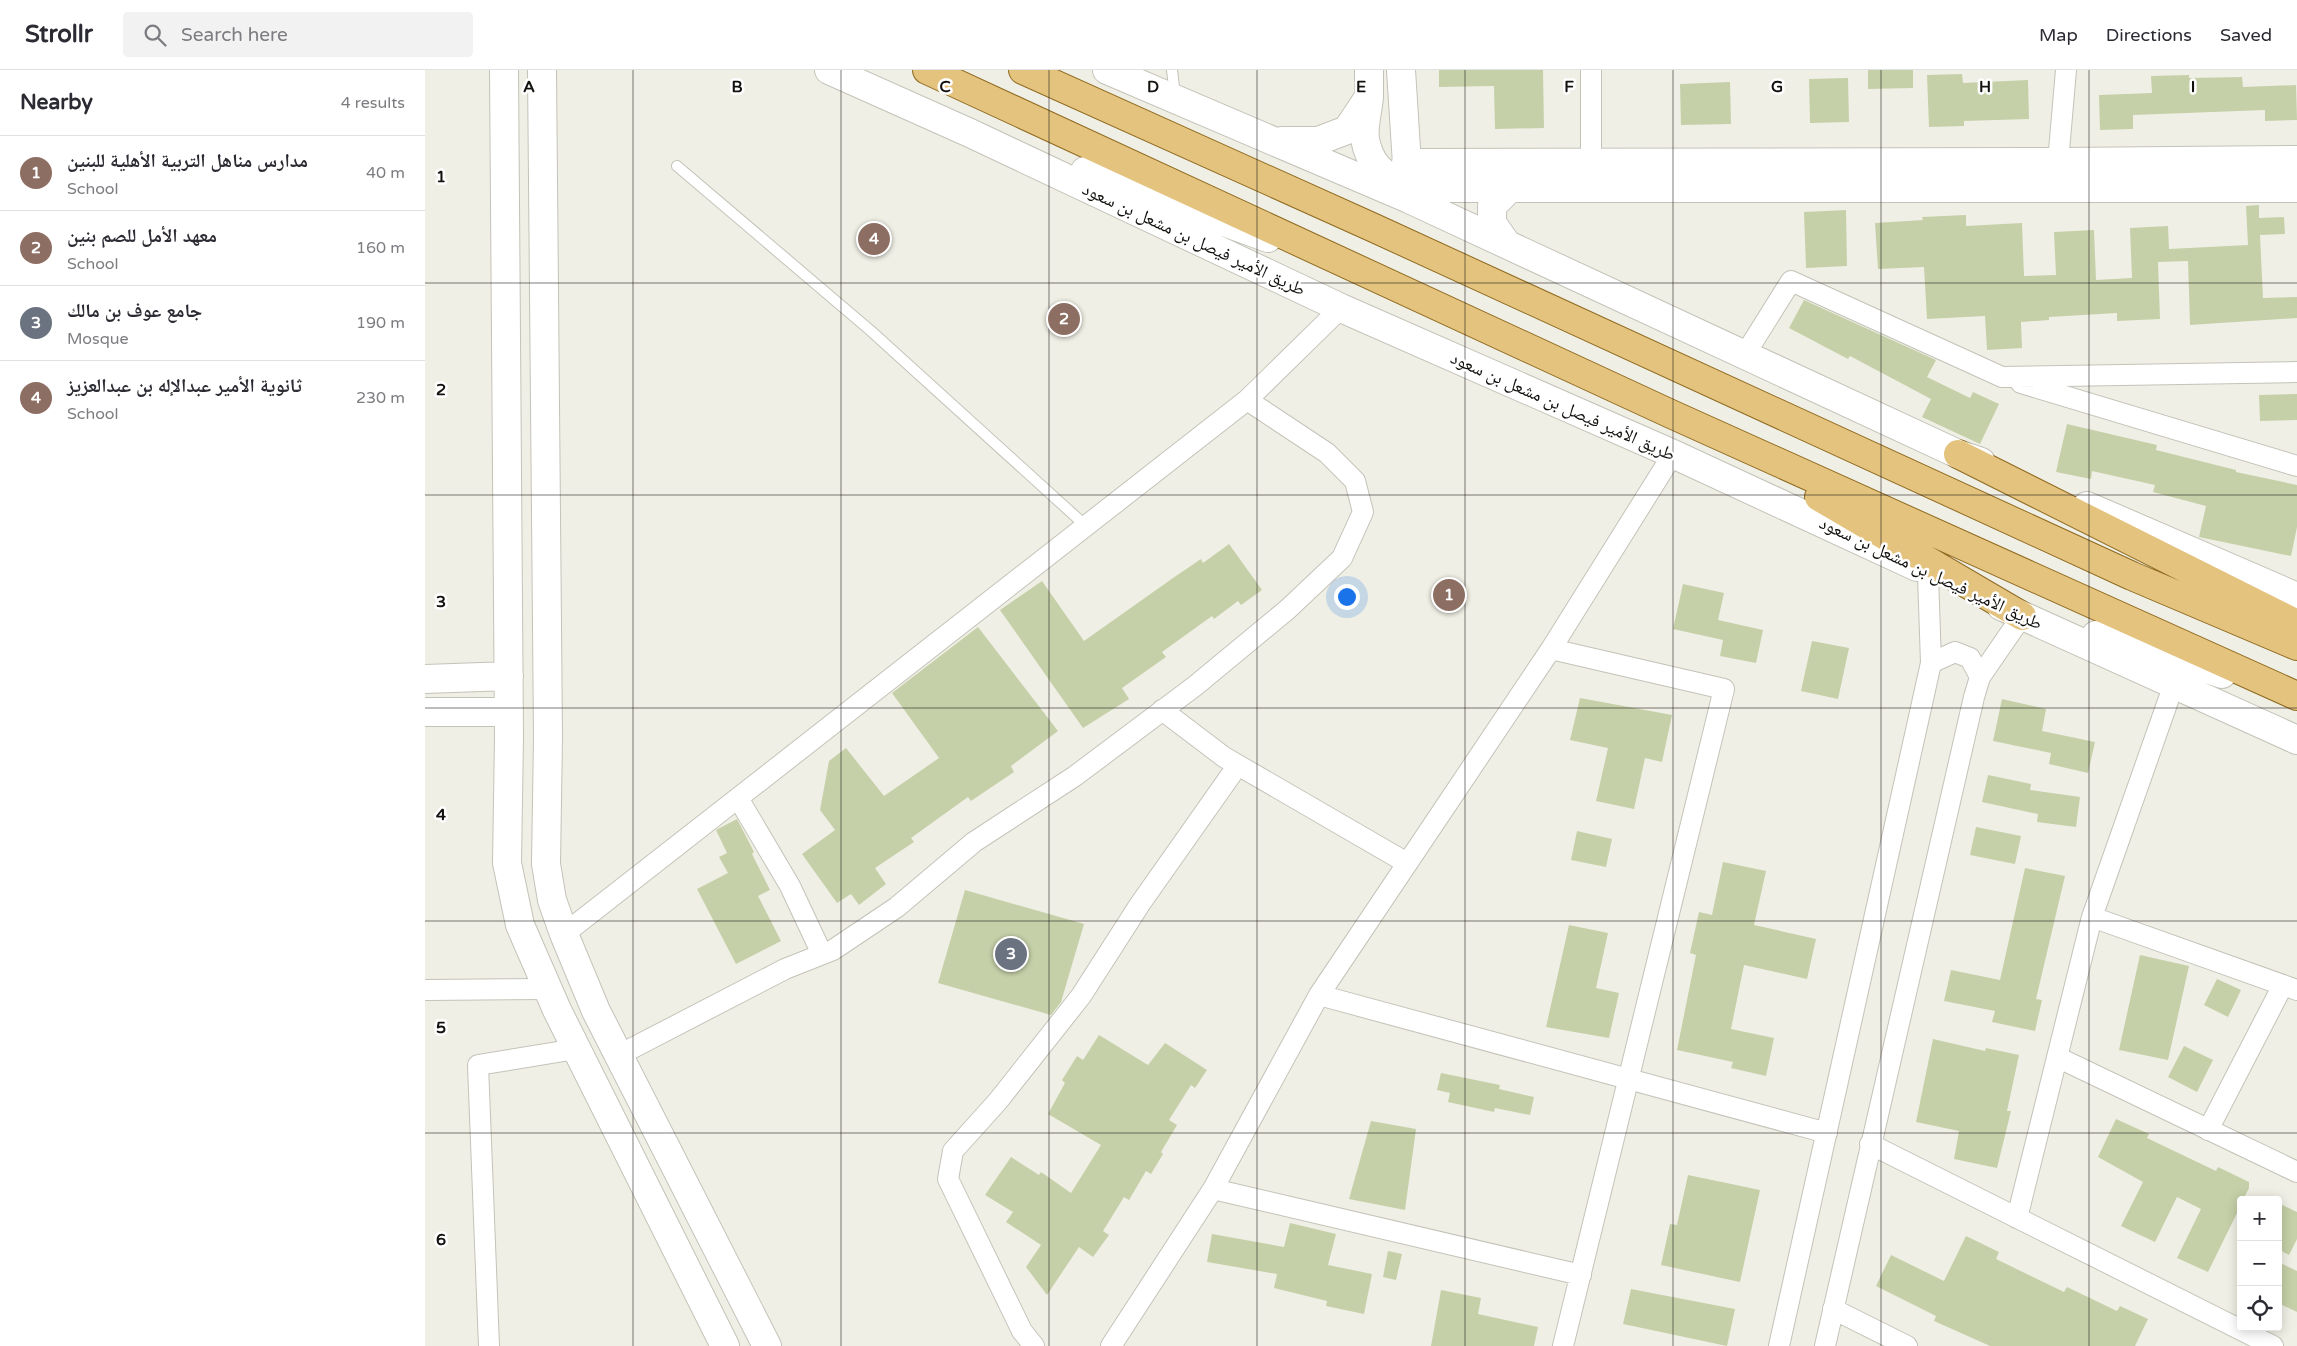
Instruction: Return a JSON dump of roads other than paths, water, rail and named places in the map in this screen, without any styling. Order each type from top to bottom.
[{"type":"main road","name":"طريق الأمير فيصل بن مشعل بن سعود","points":[[927,70],[1671,414],[2297,696]]},
{"type":"main road","points":[[1023,70],[1374,228],[2132,576],[2297,646]]},
{"type":"main road","points":[[1068,70],[1267,164],[1374,228]]},
{"type":"main road","points":[[1671,414],[1777,473],[2022,616]]},
{"type":"main road","points":[[1958,454],[2297,624]]},
{"type":"street","points":[[500,70],[506,107]]},
{"type":"street","points":[[505,70],[509,676],[507,864],[520,925],[547,988],[725,1346]]},
{"type":"street","name":"طريق الأمير فيصل بن مشعل بن سعود","points":[[829,70],[970,133],[1341,308],[1673,454],[1911,564],[1928,575],[2297,740]]},
{"type":"street","points":[[1107,70],[1273,141],[1408,183],[1506,243],[1745,356],[1958,454],[2019,476],[2297,597]]},
{"type":"street","points":[[1369,70],[1369,98],[1365,138],[1373,163],[1388,177],[1408,183],[1510,188],[2297,188]]},
{"type":"street","points":[[1401,70],[1408,183]]},
{"type":"street","points":[[1591,70],[1591,163]]},
{"type":"street","points":[[2058,162],[2066,70]]},
{"type":"street","points":[[543,74],[548,727],[546,864],[552,900],[563,934],[596,1011],[767,1346]]},
{"type":"street","points":[[1273,141],[1318,141],[1347,130],[1369,98]]},
{"type":"street","points":[[970,133],[1114,180],[1224,224],[1363,271]]},
{"type":"street","points":[[1408,183],[1591,163],[2297,160]]},
{"type":"street","points":[[1506,243],[1492,223],[1492,206],[1510,188]]},
{"type":"street","points":[[1745,356],[1791,281],[2002,377],[2297,466]]},
{"type":"street","points":[[563,934],[1247,400],[1341,308]]},
{"type":"street","points":[[2002,377],[2297,372]]},
{"type":"street","points":[[619,1055],[785,969],[833,950],[897,907],[974,842],[1075,776],[1162,710],[1288,609],[1342,558],[1363,512],[1355,481],[1327,453],[1247,400]]},
{"type":"street","points":[[1111,1346],[1213,1189],[1319,995],[1551,649],[1673,454]]},
{"type":"street","points":[[1779,1346],[1931,663],[1928,575]]},
{"type":"street","points":[[1825,1346],[1870,1144],[1980,677],[2022,616],[2148,648],[2239,679],[2297,705]]},
{"type":"street","points":[[1551,649],[1724,689],[1563,1346]]},
{"type":"street","points":[[1931,663],[1955,652],[1970,658],[1980,677]]},
{"type":"street","points":[[425,679],[509,676]]},
{"type":"street","points":[[2017,1218],[2092,917],[2174,684]]},
{"type":"street","points":[[1162,710],[1238,765],[1407,863]]},
{"type":"street","points":[[425,712],[509,712]]},
{"type":"street","points":[[1034,1346],[1022,1331],[948,1179],[953,1151],[997,1101],[1081,996],[1140,904],[1238,765]]},
{"type":"street","points":[[738,798],[791,886],[822,954]]},
{"type":"street","points":[[2092,917],[2290,988],[2208,1130]]},
{"type":"street","points":[[425,990],[547,988]]},
{"type":"street","points":[[1319,995],[1827,1133]]},
{"type":"street","points":[[489,1346],[478,1065],[576,1049]]},
{"type":"street","points":[[2057,1057],[2297,1172]]},
{"type":"street","points":[[1870,1144],[2273,1346]]},
{"type":"street","points":[[1213,1189],[1581,1275]]},
{"type":"street","points":[[1833,1309],[1907,1346]]},
{"type":"lane","points":[[1172,70],[1175,99]]},
{"type":"lane","points":[[677,166],[871,331],[1086,526]]},
{"type":"place","name":"ثانوية الأمير عبدالإله بن عبدالعزيز","points":[[874,239]]},
{"type":"place","name":"معهد الأمل للصم بنين","points":[[1064,319]]},
{"type":"place","name":"مدارس مناهل التربية الأهلية للبنين","points":[[1449,595]]},
{"type":"place","name":"جامع عوف بن مالك","points":[[1011,954]]}]
